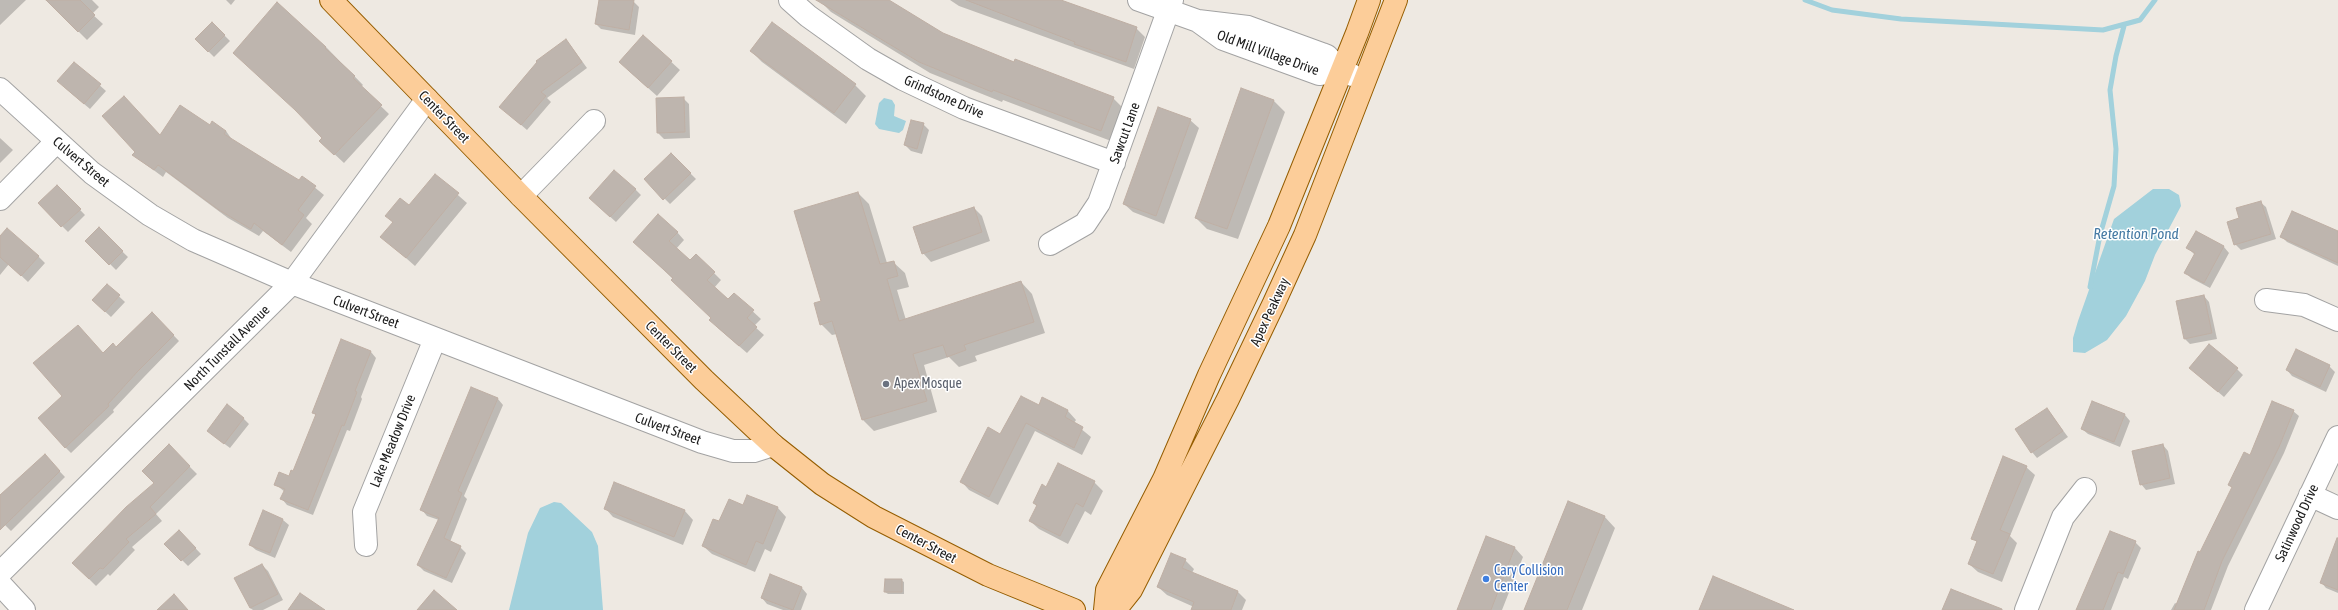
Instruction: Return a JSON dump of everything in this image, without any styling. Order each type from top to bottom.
[{"type":"main road","name":"Center Street","points":[[331,0],[521,196],[704,380],[773,445],[822,484],[874,517],[988,575],[1074,610]]},
{"type":"main road","name":"Apex Peakway","points":[[1105,610],[1107,590],[1164,480],[1209,375],[1279,226],[1368,0]]},
{"type":"main road","name":"Apex Peakway","points":[[1115,610],[1131,590],[1256,341],[1305,234],[1366,81],[1396,0]]},
{"type":"street","name":"Grindstone Drive","points":[[790,0],[808,16],[868,59],[903,79],[964,108],[1114,163]]},
{"type":"street","name":"Old Mill Village Drive","points":[[1139,0],[1170,5],[1198,21],[1223,39],[1319,74],[1341,71],[1366,81]]},
{"type":"street","name":"Sawcut Lane","points":[[1050,244],[1086,224],[1099,203],[1170,5]]},
{"type":"street","name":"Culvert Street","points":[[0,89],[56,142],[124,197],[168,227],[292,283],[702,442],[733,451],[754,451],[773,445]]},
{"type":"street","name":"North Tunstall Avenue","points":[[0,573],[292,283],[427,99]]},
{"type":"street","points":[[521,196],[594,121]]},
{"type":"street","points":[[0,199],[56,142]]},
{"type":"street","points":[[2266,300],[2304,305],[2338,320]]},
{"type":"street","name":"Lake Meadow Drive","points":[[366,546],[364,512],[435,339]]},
{"type":"street","name":"Satinwood Drive","points":[[2256,610],[2338,437]]},
{"type":"street","points":[[2026,610],[2063,517],[2084,489]]},
{"type":"street","points":[[2310,495],[2338,508]]},
{"type":"street","points":[[0,584],[24,610]]},
{"type":"water","points":[[884,98],[892,100],[895,105],[894,116],[906,121],[903,130],[899,133],[879,129],[875,124],[879,103]]},
{"type":"water","name":"Retention Pond","points":[[2153,189],[2169,189],[2179,195],[2181,206],[2155,255],[2145,281],[2126,316],[2107,340],[2085,353],[2073,352],[2073,338],[2078,321],[2114,219]]},
{"type":"water","points":[[554,502],[561,503],[592,532],[598,546],[603,610],[509,610],[528,533],[540,508]]},
{"type":"building","points":[[46,0],[80,0],[95,15],[78,32]]},
{"type":"building","points":[[599,0],[634,0],[629,30],[595,24]]},
{"type":"building","points":[[816,0],[889,0],[943,33],[1014,62],[1015,59],[1114,97],[1101,131],[993,90],[992,92],[919,62]]},
{"type":"building","points":[[966,0],[1061,0],[1137,27],[1126,62],[1074,44],[1075,42]]},
{"type":"building","points":[[277,2],[326,47],[325,48],[355,76],[353,78],[382,105],[334,155],[319,141],[322,138],[295,110],[233,53]]},
{"type":"building","points":[[212,22],[225,35],[208,52],[195,39]]},
{"type":"building","points":[[772,22],[856,84],[834,113],[750,51]]},
{"type":"building","points":[[643,35],[672,61],[648,88],[619,62]]},
{"type":"building","points":[[566,39],[582,62],[541,92],[546,96],[521,125],[499,107],[537,62],[536,61]]},
{"type":"building","points":[[74,62],[101,84],[84,104],[57,81]]},
{"type":"building","points":[[1241,88],[1274,100],[1227,229],[1195,218]]},
{"type":"building","points":[[124,96],[160,135],[180,105],[210,125],[212,121],[226,131],[224,134],[299,180],[302,176],[316,186],[298,210],[304,215],[282,245],[254,223],[251,229],[219,210],[158,165],[154,170],[132,155],[135,152],[102,116]]},
{"type":"building","points":[[684,97],[685,132],[657,133],[656,98]]},
{"type":"building","points":[[1158,107],[1191,119],[1156,216],[1123,204]]},
{"type":"building","points":[[911,120],[924,123],[917,149],[904,145]]},
{"type":"building","points":[[671,153],[691,173],[663,200],[644,179]]},
{"type":"building","points":[[614,170],[636,189],[610,217],[589,198]]},
{"type":"building","points":[[435,174],[459,193],[406,258],[380,237],[393,222],[385,216],[400,198],[409,205]]},
{"type":"building","points":[[57,185],[81,209],[61,227],[38,203]]},
{"type":"building","points":[[858,192],[880,264],[894,261],[898,276],[887,279],[899,321],[1021,281],[1034,322],[964,345],[966,350],[947,357],[943,345],[913,354],[927,401],[862,420],[832,321],[820,325],[814,303],[821,301],[794,211]]},
{"type":"building","points":[[2261,201],[2271,234],[2234,245],[2227,222],[2239,218],[2236,208]]},
{"type":"building","points":[[974,207],[982,232],[922,254],[913,227]]},
{"type":"building","points":[[2292,211],[2338,231],[2338,263],[2280,237]]},
{"type":"building","points":[[658,214],[678,232],[669,241],[690,260],[696,254],[715,272],[707,280],[728,299],[734,293],[754,310],[747,318],[757,327],[739,346],[709,320],[711,318],[671,280],[673,278],[633,242]]},
{"type":"building","points":[[99,227],[123,251],[109,265],[85,241]]},
{"type":"building","points":[[7,228],[39,256],[21,276],[0,257],[0,236]]},
{"type":"building","points":[[2196,231],[2224,246],[2204,283],[2184,273],[2195,253],[2186,248]]},
{"type":"building","points":[[107,284],[120,295],[105,312],[92,300]]},
{"type":"building","points":[[2204,295],[2212,333],[2184,339],[2176,301]]},
{"type":"building","points":[[152,312],[174,335],[138,371],[108,404],[109,406],[65,448],[38,418],[62,396],[33,363],[78,325],[103,353],[113,343],[116,347]]},
{"type":"building","points":[[341,339],[371,351],[355,391],[357,392],[344,426],[342,425],[308,510],[280,499],[285,489],[274,485],[279,472],[289,476],[291,470],[293,471],[316,414],[312,413]]},
{"type":"building","points":[[2209,344],[2238,368],[2218,392],[2189,368]]},
{"type":"building","points":[[2296,349],[2330,365],[2320,387],[2286,370]]},
{"type":"building","points":[[471,387],[498,398],[458,491],[462,493],[444,538],[461,546],[446,578],[417,565],[439,518],[420,510]]},
{"type":"building","points":[[1021,396],[1039,405],[1042,397],[1068,410],[1065,417],[1083,427],[1074,448],[1026,423],[989,497],[960,482],[988,427],[1000,434]]},
{"type":"building","points":[[2092,401],[2125,414],[2114,442],[2081,429]]},
{"type":"building","points":[[2272,401],[2294,410],[2279,447],[2222,561],[2204,610],[2174,610],[2198,551],[2200,552],[2232,487],[2228,485],[2244,452],[2250,455]]},
{"type":"building","points":[[227,404],[244,418],[224,444],[207,431]]},
{"type":"building","points":[[2047,408],[2063,431],[2031,453],[2015,429]]},
{"type":"building","points":[[169,444],[190,466],[150,507],[156,514],[126,539],[129,542],[103,569],[100,568],[89,579],[72,563],[126,507],[154,483],[142,471]]},
{"type":"building","points":[[2163,444],[2170,478],[2140,485],[2132,451]]},
{"type":"building","points":[[45,454],[60,471],[0,530],[0,495]]},
{"type":"building","points":[[2003,456],[2027,466],[2000,530],[2010,534],[1993,574],[1968,564],[1977,541],[1971,539]]},
{"type":"building","points":[[1058,463],[1095,481],[1083,507],[1076,503],[1060,536],[1029,521],[1037,505],[1033,503],[1042,484],[1046,487]]},
{"type":"building","points":[[614,482],[685,510],[674,537],[604,509]]},
{"type":"building","points":[[747,495],[778,507],[763,544],[756,541],[746,565],[702,546],[713,519],[719,521],[729,499],[743,505]]},
{"type":"building","points":[[1568,501],[1605,516],[1567,610],[1524,610]]},
{"type":"building","points":[[263,510],[283,519],[270,553],[249,545]]},
{"type":"building","points":[[179,530],[196,548],[181,561],[164,544]]},
{"type":"building","points":[[2110,531],[2136,541],[2123,574],[2118,572],[2103,610],[2076,610]]},
{"type":"building","name":"Cary Collision Center","points":[[1486,536],[1515,547],[1491,610],[1457,610]]},
{"type":"building","points":[[2338,538],[2338,590],[2320,583]]},
{"type":"building","points":[[1171,553],[1186,559],[1182,568],[1238,591],[1231,610],[1191,610],[1194,602],[1157,587]]},
{"type":"building","points":[[262,564],[278,594],[250,608],[234,578]]},
{"type":"building","points":[[770,574],[802,587],[793,610],[761,598]]},
{"type":"building","points":[[1713,576],[1794,610],[1699,610]]},
{"type":"building","points":[[885,579],[902,579],[902,592],[884,592]]},
{"type":"building","points":[[1951,589],[2002,609],[2002,610],[1942,610]]},
{"type":"building","points":[[434,590],[457,610],[417,610]]},
{"type":"building","points":[[300,593],[325,610],[288,610]]},
{"type":"building","points":[[174,594],[188,610],[157,610]]},
{"type":"waterway","points":[[1805,0],[1832,10],[1901,19],[2103,30],[2140,20],[2155,0]]},
{"type":"waterway","points":[[2090,287],[2100,235],[2114,186],[2116,149],[2110,90],[2116,56],[2124,26]]},
{"type":"place","name":"Apex Mosque","points":[[886,384]]},
{"type":"place","name":"Cary Collision Center","points":[[1486,579]]}]
